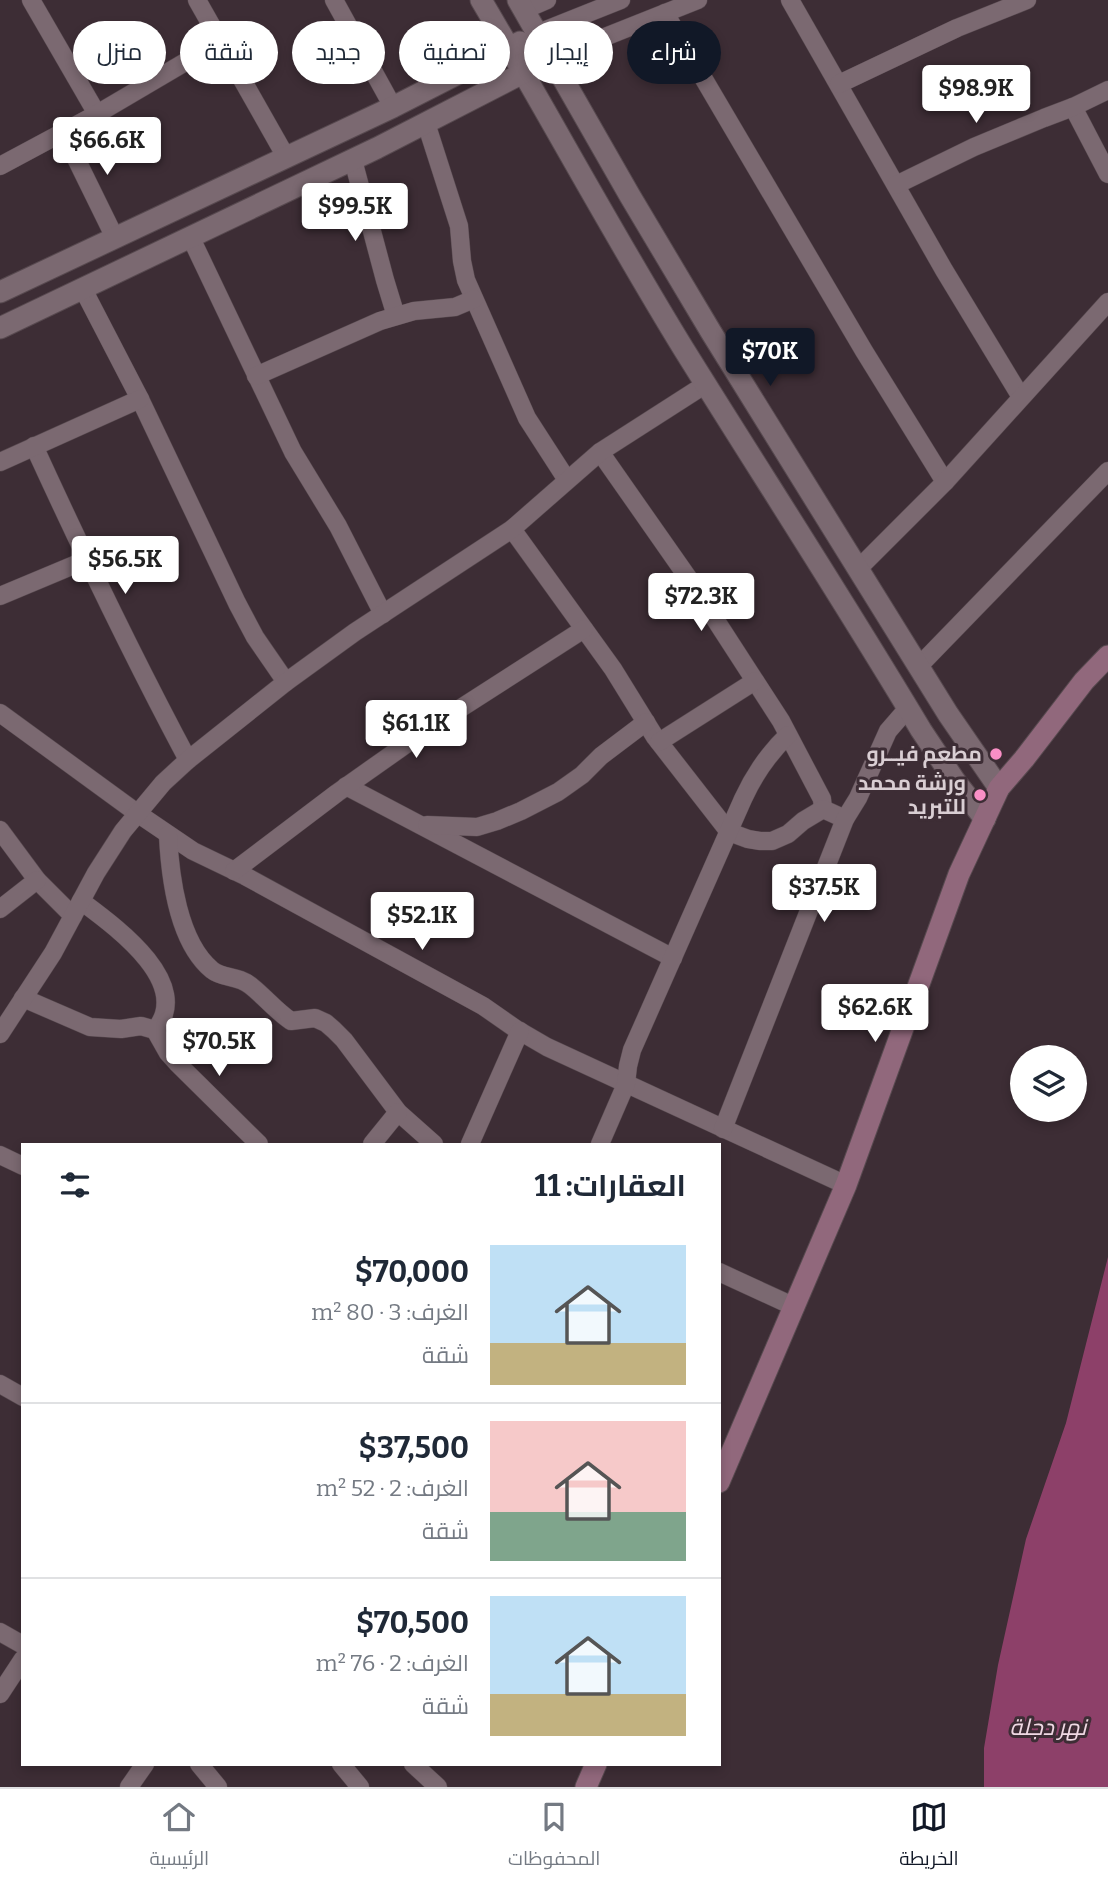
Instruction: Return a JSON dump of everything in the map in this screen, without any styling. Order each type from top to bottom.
[{"type":"main road","points":[[721,1477],[846,1185],[959,874],[999,788],[1084,681],[1108,656]]},
{"type":"main road","points":[[586,1787],[595,1766]]},
{"type":"street","points":[[31,0],[97,114]]},
{"type":"street","points":[[197,0],[209,21]]},
{"type":"street","points":[[334,0],[393,107]]},
{"type":"street","points":[[481,0],[494,21]]},
{"type":"street","points":[[531,21],[521,5],[547,0]]},
{"type":"street","points":[[568,21],[621,0]]},
{"type":"street","points":[[613,34],[698,0]]},
{"type":"street","points":[[790,0],[957,293],[1021,397]]},
{"type":"street","points":[[839,84],[957,28],[1027,0]]},
{"type":"street","points":[[665,13],[864,351],[945,482]]},
{"type":"street","points":[[0,328],[353,160],[524,73],[510,49]]},
{"type":"street","points":[[0,166],[180,65]]},
{"type":"street","points":[[245,84],[286,157]]},
{"type":"street","points":[[0,292],[437,84]]},
{"type":"street","points":[[530,84],[639,275],[706,384],[955,782],[985,819]]},
{"type":"street","points":[[567,84],[685,290],[948,714],[999,788]]},
{"type":"street","points":[[896,185],[974,147],[1108,90]]},
{"type":"street","points":[[1073,107],[1108,174]]},
{"type":"street","points":[[426,122],[459,226],[466,280],[527,418],[567,480]]},
{"type":"street","points":[[63,132],[115,238]]},
{"type":"street","points":[[353,160],[396,316]]},
{"type":"street","points":[[191,238],[293,452],[338,526],[383,614]]},
{"type":"street","points":[[83,289],[139,399],[236,603],[255,637],[286,682]]},
{"type":"street","points":[[256,376],[396,316],[414,311],[455,307],[474,299]]},
{"type":"street","points":[[858,569],[945,482],[1108,303]]},
{"type":"street","points":[[1,1032],[53,953],[96,873],[123,831],[163,783],[188,760],[286,682],[355,632],[512,529],[600,453],[706,384]]},
{"type":"street","points":[[0,462],[139,399]]},
{"type":"street","points":[[34,446],[137,664],[188,760]]},
{"type":"street","points":[[600,453],[691,582],[755,681],[788,735],[822,799],[823,809]]},
{"type":"street","points":[[919,666],[1108,471]]},
{"type":"street","points":[[512,529],[613,668],[659,742],[729,832],[748,839],[772,841],[788,834],[823,809]]},
{"type":"street","points":[[0,596],[86,560]]},
{"type":"street","points":[[234,871],[346,786],[485,691],[584,629]]},
{"type":"street","points":[[659,742],[755,681]]},
{"type":"street","points":[[723,1129],[845,819],[859,799],[888,731],[908,708]]},
{"type":"street","points":[[0,713],[193,851],[484,1006],[547,1047],[846,1185]]},
{"type":"street","points":[[422,826],[477,827],[521,811],[558,792],[582,775],[646,722]]},
{"type":"street","points":[[600,1143],[626,1084],[632,1050],[751,782],[788,735]]},
{"type":"street","points":[[346,786],[673,958]]},
{"type":"street","points":[[823,809],[845,819]]},
{"type":"street","points":[[0,830],[37,880],[131,940],[147,959],[161,983],[165,1007],[162,1021],[155,1030]]},
{"type":"street","points":[[168,835],[169,859],[187,936],[205,964],[217,974],[241,979],[291,1021],[315,1018],[326,1023],[344,1040],[398,1112],[432,1143]]},
{"type":"street","points":[[0,909],[37,880]]},
{"type":"street","points":[[23,998],[90,1027],[121,1029],[141,1026],[155,1030],[177,1063],[258,1143]]},
{"type":"street","points":[[470,1143],[520,1031]]},
{"type":"street","points":[[373,1143],[398,1112]]},
{"type":"street","points":[[0,1155],[21,1165]]},
{"type":"street","points":[[721,1273],[794,1307]]},
{"type":"street","points":[[0,1384],[21,1396]]},
{"type":"street","points":[[0,1632],[21,1644]]},
{"type":"street","points":[[0,1694],[21,1663]]},
{"type":"street","points":[[129,1787],[144,1766]]},
{"type":"street","points":[[201,1766],[218,1787]]},
{"type":"street","points":[[343,1766],[360,1787]]},
{"type":"street","points":[[415,1766],[438,1787]]},
{"type":"water","name":"نهر دجلة","points":[[1108,1257],[1108,1787],[984,1787],[984,1748],[998,1665],[1026,1539],[1066,1423]]},
{"type":"place","name":"مطعم فيــرو","points":[[996,754]]},
{"type":"place","name":"ورشة محمد للتبريد","points":[[980,795]]}]
